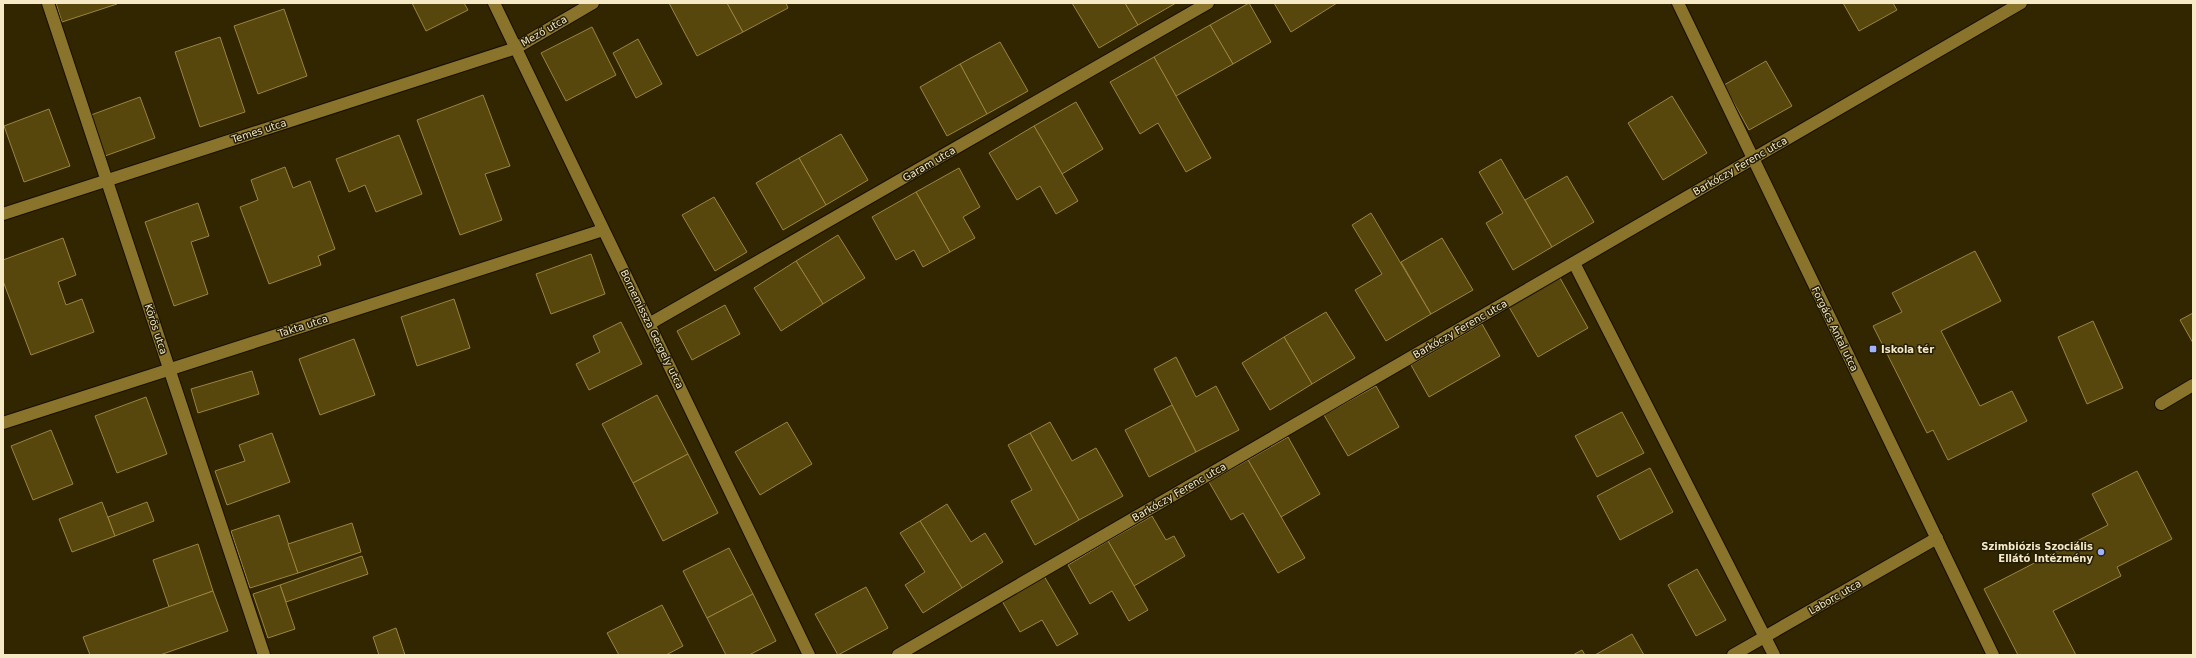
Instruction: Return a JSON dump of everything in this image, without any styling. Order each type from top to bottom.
[{"type":"street","name":"Körös utca","points":[[48,3],[264,655]]},
{"type":"street","name":"Bornemissza Gergely utca","points":[[494,3],[809,655]]},
{"type":"street","name":"Mező utca","points":[[516,48],[593,3]]},
{"type":"street","name":"Garam utca","points":[[649,324],[1208,3]]},
{"type":"street","name":"Forgács Antal utca","points":[[1678,3],[1993,655]]},
{"type":"street","name":"Barkóczy Ferenc utca","points":[[898,655],[2021,3]]},
{"type":"street","name":"Temes utca","points":[[3,214],[516,48]]},
{"type":"street","name":"Takta utca","points":[[3,423],[603,230]]},
{"type":"street","points":[[1574,263],[1774,655]]},
{"type":"street","points":[[2161,404],[2193,385]]},
{"type":"street","name":"Laborc utca","points":[[1733,655],[1937,538]]},
{"type":"building","points":[[56,3],[117,3],[117,4],[62,22]]},
{"type":"building","points":[[412,3],[464,3],[468,10],[426,31]]},
{"type":"building","points":[[669,3],[727,3],[743,32],[697,56]]},
{"type":"building","points":[[727,3],[786,3],[788,8],[743,32]]},
{"type":"building","points":[[1072,3],[1125,3],[1138,25],[1099,48]]},
{"type":"building","points":[[1125,3],[1176,3],[1138,25]]},
{"type":"building","points":[[1249,3],[1271,42],[1233,64],[1210,25]]},
{"type":"building","points":[[1274,3],[1337,3],[1291,32]]},
{"type":"building","points":[[1843,3],[1893,3],[1897,10],[1859,31]]},
{"type":"building","points":[[284,9],[307,76],[258,94],[234,26]]},
{"type":"building","points":[[1210,25],[1233,64],[1176,96],[1154,57]]},
{"type":"building","points":[[592,27],[616,75],[566,101],[541,53]]},
{"type":"building","points":[[220,37],[245,112],[200,127],[175,52]]},
{"type":"building","points":[[638,39],[662,84],[636,98],[613,53]]},
{"type":"building","points":[[1000,42],[1028,91],[987,114],[960,64]]},
{"type":"building","points":[[1154,57],[1211,158],[1186,172],[1158,123],[1140,134],[1110,82]]},
{"type":"building","points":[[1766,61],[1792,106],[1749,130],[1724,85]]},
{"type":"building","points":[[960,64],[987,114],[947,136],[920,87]]},
{"type":"building","points":[[483,95],[510,166],[485,174],[502,220],[460,235],[417,120]]},
{"type":"building","points":[[1672,96],[1707,153],[1663,180],[1628,123]]},
{"type":"building","points":[[140,97],[155,138],[105,156],[91,115]]},
{"type":"building","points":[[1076,102],[1103,149],[1062,174],[1034,126]]},
{"type":"building","points":[[49,109],[70,166],[24,182],[4,126]]},
{"type":"building","points":[[1034,126],[1078,201],[1056,214],[1040,186],[1017,200],[989,153]]},
{"type":"building","points":[[841,134],[868,180],[826,205],[799,158]]},
{"type":"building","points":[[399,135],[422,194],[376,212],[365,185],[349,192],[336,159]]},
{"type":"building","points":[[799,158],[826,205],[783,230],[756,183]]},
{"type":"building","points":[[1501,159],[1552,247],[1513,270],[1486,223],[1503,213],[1479,172]]},
{"type":"building","points":[[285,167],[293,188],[310,181],[335,249],[318,256],[321,265],[269,284],[240,207],[258,200],[251,180]]},
{"type":"building","points":[[959,168],[980,207],[963,217],[975,238],[950,252],[916,192]]},
{"type":"building","points":[[1567,176],[1594,222],[1552,247],[1525,200]]},
{"type":"building","points":[[916,192],[950,252],[923,267],[914,250],[896,260],[872,217]]},
{"type":"building","points":[[714,197],[747,252],[715,271],[682,215]]},
{"type":"building","points":[[198,203],[209,236],[191,242],[208,294],[174,306],[145,222]]},
{"type":"building","points":[[1371,213],[1431,314],[1386,341],[1355,290],[1382,274],[1352,225]]},
{"type":"building","points":[[838,235],[865,278],[823,304],[796,261]]},
{"type":"building","points":[[63,238],[76,275],[58,282],[66,305],[82,299],[94,332],[31,355],[3,281],[3,260]]},
{"type":"building","points":[[1442,238],[1473,290],[1431,314],[1401,262]]},
{"type":"building","points":[[1975,251],[2001,301],[1941,331],[1980,406],[2012,391],[2027,421],[1948,460],[1933,430],[1927,433],[1873,326],[1902,312],[1892,293]]},
{"type":"building","points":[[591,254],[605,294],[551,314],[536,274]]},
{"type":"building","points":[[796,261],[823,304],[781,331],[754,288]]},
{"type":"building","points":[[1560,278],[1588,328],[1538,357],[1509,307]]},
{"type":"building","points":[[454,299],[470,348],[417,366],[401,317]]},
{"type":"building","points":[[725,305],[740,334],[692,360],[677,331]]},
{"type":"building","points":[[1326,312],[1355,358],[1312,384],[1284,337]]},
{"type":"building","points":[[2193,313],[2193,343],[2180,320]]},
{"type":"building","points":[[2093,321],[2123,388],[2087,404],[2058,337]]},
{"type":"building","points":[[621,322],[642,364],[589,390],[576,364],[600,352],[593,336]]},
{"type":"building","points":[[1482,324],[1500,356],[1429,397],[1411,365]]},
{"type":"building","points":[[1284,337],[1312,384],[1270,410],[1242,363]]},
{"type":"building","points":[[354,339],[375,395],[320,415],[299,359]]},
{"type":"building","points":[[1176,357],[1196,397],[1216,386],[1239,430],[1196,452],[1154,369]]},
{"type":"building","points":[[252,371],[259,394],[198,413],[191,389]]},
{"type":"building","points":[[1376,386],[1399,427],[1348,456],[1324,415]]},
{"type":"building","points":[[657,395],[688,454],[633,483],[602,424]]},
{"type":"building","points":[[146,397],[167,454],[117,473],[95,416]]},
{"type":"building","points":[[1172,405],[1196,452],[1149,477],[1125,430]]},
{"type":"building","points":[[1622,412],[1644,453],[1597,477],[1575,436]]},
{"type":"building","points":[[787,422],[812,464],[760,495],[735,452]]},
{"type":"building","points":[[1050,422],[1072,461],[1096,448],[1123,496],[1079,520],[1030,433]]},
{"type":"building","points":[[51,430],[73,484],[33,500],[11,446]]},
{"type":"building","points":[[272,433],[290,482],[227,505],[215,471],[245,461],[239,445]]},
{"type":"building","points":[[1030,433],[1079,520],[1035,545],[1011,501],[1032,490],[1008,445]]},
{"type":"building","points":[[1288,437],[1320,494],[1281,517],[1248,460]]},
{"type":"building","points":[[688,454],[718,513],[663,541],[633,483]]},
{"type":"building","points":[[1248,460],[1305,558],[1278,573],[1243,513],[1231,520],[1209,482]]},
{"type":"building","points":[[1650,468],[1673,512],[1620,540],[1597,496]]},
{"type":"building","name":"Szimbiózis Szociális Ellátó Intézmény","points":[[2137,471],[2172,539],[2117,567],[2121,576],[2053,611],[2076,655],[2018,655],[1984,589],[2108,525],[2092,494]]},
{"type":"building","points":[[102,502],[115,536],[72,552],[59,519]]},
{"type":"building","points":[[147,502],[154,521],[115,536],[108,517]]},
{"type":"building","points":[[947,504],[971,542],[985,533],[1003,562],[962,588],[920,521]]},
{"type":"building","points":[[279,515],[298,573],[250,588],[231,531]]},
{"type":"building","points":[[1152,516],[1166,540],[1174,536],[1185,556],[1134,586],[1108,541]]},
{"type":"building","points":[[920,521],[962,588],[923,613],[905,585],[925,572],[900,533]]},
{"type":"building","points":[[352,523],[361,552],[298,573],[288,544]]},
{"type":"building","points":[[1108,541],[1148,610],[1129,621],[1112,591],[1090,604],[1068,565]]},
{"type":"building","points":[[198,544],[213,591],[169,607],[153,560]]},
{"type":"building","points":[[729,548],[753,594],[707,618],[683,571]]},
{"type":"building","points":[[362,556],[368,574],[286,602],[280,585]]},
{"type":"building","points":[[1697,569],[1726,620],[1696,636],[1668,585]]},
{"type":"building","points":[[1044,576],[1078,634],[1057,646],[1042,620],[1020,632],[1002,601]]},
{"type":"building","points":[[280,585],[295,629],[268,638],[253,594]]},
{"type":"building","points":[[866,587],[888,628],[838,655],[815,614]]},
{"type":"building","points":[[213,591],[228,631],[160,655],[90,655],[83,637]]},
{"type":"building","points":[[753,594],[776,641],[749,655],[726,655],[707,618]]},
{"type":"building","points":[[662,605],[683,646],[666,655],[619,655],[607,633]]},
{"type":"building","points":[[396,628],[405,655],[379,655],[373,637]]},
{"type":"building","points":[[1632,634],[1644,655],[1595,655]]},
{"type":"building","points":[[1582,650],[1585,655],[1573,655]]},
{"type":"place","name":"Iskola tér","points":[[1873,349]]},
{"type":"place","name":"Szimbiózis Szociális Ellátó Intézmény","points":[[2101,552]]}]
